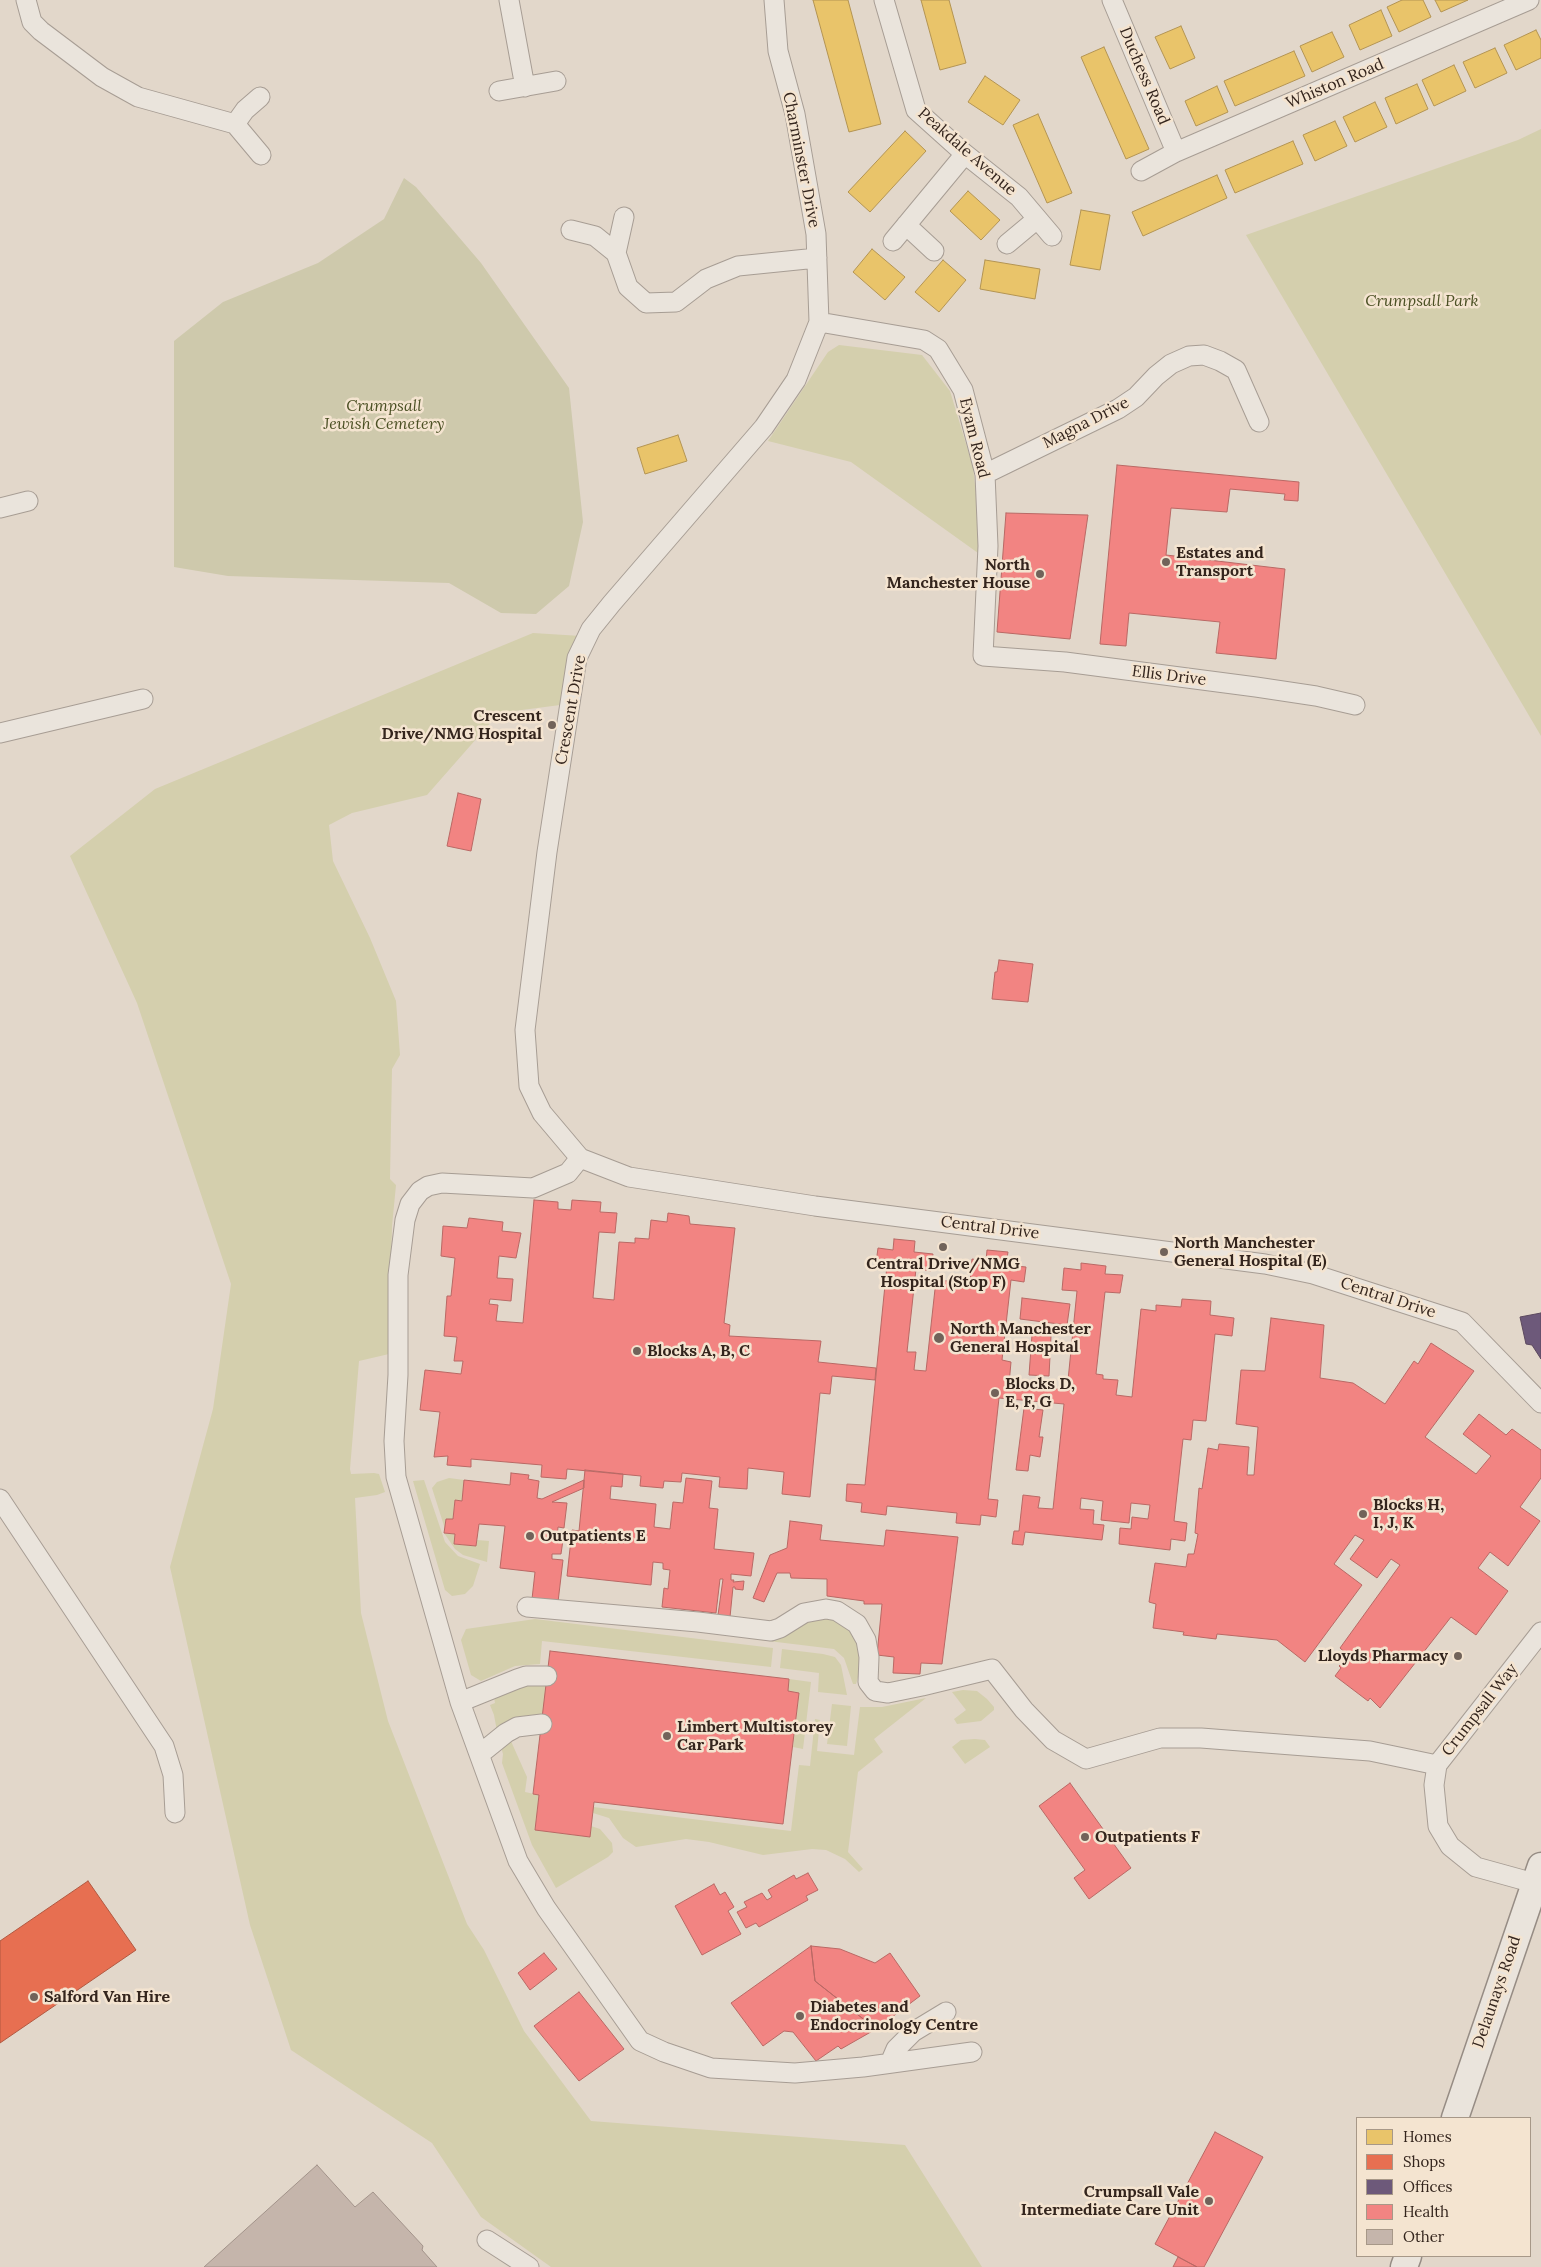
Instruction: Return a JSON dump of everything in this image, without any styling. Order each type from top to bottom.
[{"type":"street","points":[[26,0],[28,14],[41,31],[102,77],[138,97],[235,124],[261,155]]},
{"type":"street","points":[[509,0],[525,87]]},
{"type":"street","name":"Charminster Drive","points":[[774,0],[778,51],[795,114],[816,234],[819,322]]},
{"type":"street","name":"Peakdale Avenue","points":[[884,0],[916,110],[965,154],[1019,198],[1052,236]]},
{"type":"street","name":"Duchess Road","points":[[1112,0],[1176,152]]},
{"type":"street","name":"Whiston Road","points":[[1142,170],[1176,152],[1529,0]]},
{"type":"street","points":[[499,91],[556,81]]},
{"type":"street","points":[[235,124],[260,97]]},
{"type":"street","points":[[893,241],[965,154]]},
{"type":"street","points":[[616,253],[624,217]]},
{"type":"street","points":[[1007,244],[1037,219]]},
{"type":"street","points":[[906,225],[934,251]]},
{"type":"street","points":[[571,230],[595,236],[616,253],[628,287],[646,303],[676,302],[706,279],[738,266],[817,258]]},
{"type":"street","name":"Eyam Road","points":[[819,322],[924,340],[938,349],[962,390],[985,474],[988,546],[982,656]]},
{"type":"street","name":"Crescent Drive","points":[[580,1158],[542,1113],[529,1086],[525,1030],[547,852],[578,658],[591,629],[764,427],[796,380],[819,322]]},
{"type":"street","name":"Magna Drive","points":[[985,474],[1118,409],[1136,397],[1170,364],[1189,356],[1204,355],[1236,370],[1260,422]]},
{"type":"street","points":[[0,508],[28,501]]},
{"type":"street","name":"Ellis Drive","points":[[982,656],[1065,662],[1316,696],[1355,705]]},
{"type":"street","points":[[0,733],[143,698]]},
{"type":"street","points":[[580,1158],[568,1173],[533,1188],[442,1183],[428,1186],[410,1204],[405,1220],[398,1275],[396,1476],[460,1702],[523,1871],[546,1908],[640,2041],[664,2052],[711,2068],[795,2073],[972,2052]]},
{"type":"street","name":"Central Drive","points":[[580,1158],[629,1177],[760,1198],[1265,1264],[1313,1274],[1462,1322],[1541,1402]]},
{"type":"street","points":[[0,1499],[164,1746],[173,1775],[175,1813]]},
{"type":"street","points":[[527,1607],[698,1622],[771,1631],[780,1628],[804,1613],[826,1609],[837,1611],[857,1624],[866,1640],[869,1657],[868,1682],[879,1693],[888,1693],[992,1669],[1024,1710],[1053,1740],[1086,1759],[1160,1738],[1200,1738],[1370,1751],[1437,1765]]},
{"type":"street","name":"Crumpsall Way","points":[[1538,1875],[1476,1867],[1450,1846],[1438,1826],[1434,1808],[1434,1785],[1437,1765],[1541,1632]]},
{"type":"street","points":[[460,1702],[526,1676],[547,1676]]},
{"type":"street","points":[[480,1754],[512,1730],[525,1725],[542,1724]]},
{"type":"street","name":"Delaunays Road","points":[[1455,2117],[1538,1875]]},
{"type":"street","points":[[890,2063],[896,2049],[913,2032],[946,2012]]},
{"type":"street","points":[[487,2240],[529,2267]]},
{"type":"green space","name":"Crumpsall Park","points":[[1541,129],[1541,736],[1246,235],[1518,140]]},
{"type":"green space","name":"Crumpsall Jewish Cemetery","points":[[404,178],[416,187],[481,263],[569,388],[583,522],[569,586],[536,614],[501,613],[449,583],[228,576],[174,567],[174,341],[223,302],[318,263],[384,219]]},
{"type":"green space","points":[[839,345],[922,355],[950,391],[973,467],[978,513],[978,553],[851,462],[768,441],[828,352]]},
{"type":"green space","points":[[533,633],[581,636],[560,705],[499,713],[427,795],[352,813],[329,825],[333,861],[370,938],[396,1001],[400,1055],[392,1069],[390,1179],[396,1185],[392,1226],[389,1354],[359,1361],[350,1469],[351,1474],[379,1474],[385,1492],[355,1498],[361,1613],[388,1721],[467,1924],[484,1950],[524,2031],[591,2121],[905,2145],[982,2267],[551,2267],[481,2217],[432,2143],[291,2050],[250,1925],[170,1567],[213,1409],[231,1284],[137,1003],[70,856],[155,789]]},
{"type":"green space","points":[[449,1478],[464,1480],[462,1501],[455,1500],[453,1519],[446,1519],[445,1529],[432,1488],[437,1482]]},
{"type":"green space","points":[[424,1480],[445,1542],[458,1556],[480,1564],[473,1586],[465,1594],[452,1596],[445,1590],[413,1481]]},
{"type":"green space","points":[[444,1533],[455,1534],[454,1544],[476,1546],[477,1540],[489,1541],[487,1562],[463,1555],[455,1549]]},
{"type":"green space","points":[[826,1616],[839,1619],[857,1636],[862,1664],[856,1684],[853,1684],[844,1658],[834,1649],[752,1639],[767,1638],[801,1623]]},
{"type":"green space","points":[[535,1619],[773,1648],[771,1667],[542,1641],[540,1664],[515,1666],[481,1681],[471,1675],[461,1640],[466,1629]]},
{"type":"green space","points":[[782,1649],[835,1657],[841,1665],[847,1695],[818,1692],[819,1673],[780,1668]]},
{"type":"green space","points":[[789,1679],[811,1682],[803,1749],[793,1747],[799,1693],[788,1691]]},
{"type":"green space","points":[[547,1684],[543,1717],[497,1731],[490,1705],[495,1703],[494,1697],[518,1685]]},
{"type":"green space","points":[[963,1690],[977,1691],[987,1699],[994,1707],[994,1710],[981,1721],[957,1724],[954,1719],[966,1710],[952,1692]]},
{"type":"green space","points":[[926,1698],[874,1739],[883,1752],[858,1772],[848,1852],[863,1869],[859,1872],[845,1859],[826,1850],[812,1849],[763,1855],[709,1842],[686,1839],[636,1847],[623,1838],[609,1818],[593,1813],[593,1807],[791,1831],[799,1765],[810,1766],[815,1719],[820,1720],[817,1751],[854,1755],[860,1707],[882,1707]]},
{"type":"green space","points":[[832,1704],[851,1706],[847,1746],[827,1744]]},
{"type":"green space","points":[[510,1739],[527,1777],[525,1792],[539,1795],[535,1830],[589,1837],[591,1826],[600,1829],[612,1843],[613,1852],[608,1857],[556,1888],[532,1845],[502,1763],[503,1754],[501,1747]]},
{"type":"green space","points":[[961,1740],[985,1740],[990,1747],[965,1764],[952,1747]]},
{"type":"building: Homes","points":[[813,0],[848,0],[881,124],[849,132]]},
{"type":"building: Homes","points":[[921,0],[949,0],[966,63],[940,70]]},
{"type":"building: Homes","points":[[1402,0],[1423,0],[1431,17],[1399,32],[1387,7]]},
{"type":"building: Homes","points":[[1435,0],[1468,0],[1441,12]]},
{"type":"building: Homes","points":[[1381,10],[1392,36],[1360,50],[1349,25]]},
{"type":"building: Homes","points":[[1181,26],[1195,58],[1170,69],[1155,37]]},
{"type":"building: Homes","points":[[1536,30],[1541,40],[1541,58],[1516,70],[1504,45]]},
{"type":"building: Homes","points":[[1332,32],[1344,57],[1312,72],[1300,46]]},
{"type":"building: Homes","points":[[1104,47],[1149,149],[1126,159],[1081,57]]},
{"type":"building: Homes","points":[[1495,48],[1507,73],[1475,88],[1463,62]]},
{"type":"building: Homes","points":[[1294,51],[1305,76],[1235,106],[1224,81]]},
{"type":"building: Homes","points":[[1454,65],[1466,91],[1434,106],[1422,80]]},
{"type":"building: Homes","points":[[985,76],[1020,100],[1003,125],[968,102]]},
{"type":"building: Homes","points":[[1417,84],[1428,109],[1396,124],[1385,98]]},
{"type":"building: Homes","points":[[1217,86],[1228,112],[1196,126],[1185,101]]},
{"type":"building: Homes","points":[[1375,102],[1387,127],[1355,142],[1343,117]]},
{"type":"building: Homes","points":[[1038,114],[1072,193],[1047,203],[1013,125]]},
{"type":"building: Homes","points":[[1335,121],[1347,146],[1315,161],[1303,135]]},
{"type":"building: Homes","points":[[905,131],[926,151],[870,212],[848,192]]},
{"type":"building: Homes","points":[[1293,141],[1303,164],[1235,193],[1225,170]]},
{"type":"building: Homes","points":[[1217,175],[1227,198],[1143,236],[1132,212]]},
{"type":"building: Homes","points":[[968,191],[1000,220],[981,240],[950,211]]},
{"type":"building: Homes","points":[[1081,210],[1110,215],[1100,270],[1070,265]]},
{"type":"building: Homes","points":[[872,249],[905,277],[885,300],[853,272]]},
{"type":"building: Homes","points":[[943,260],[966,280],[939,312],[915,292]]},
{"type":"building: Homes","points":[[985,260],[1040,269],[1035,299],[980,289]]},
{"type":"building: Homes","points":[[678,435],[687,461],[645,474],[637,448]]},
{"type":"building: Shops","name":"Salford Van Hire","points":[[88,1881],[136,1950],[0,2043],[0,1941]]},
{"type":"building: Offices","points":[[1541,1313],[1541,1359],[1532,1345],[1526,1344],[1520,1317]]},
{"type":"building: Health","name":"Estates and Transport","points":[[1117,465],[1299,482],[1298,501],[1284,500],[1285,494],[1230,489],[1227,512],[1171,508],[1166,555],[1285,569],[1276,659],[1216,653],[1220,622],[1129,613],[1126,646],[1100,644]]},
{"type":"building: Health","name":"North Manchester House","points":[[1006,513],[1088,515],[1070,639],[997,632]]},
{"type":"building: Health","points":[[458,793],[481,799],[471,851],[447,846]]},
{"type":"building: Health","points":[[999,960],[1033,964],[1028,1002],[992,999],[995,972],[997,972]]},
{"type":"building: Health","name":"Blocks A, B, C","points":[[534,1200],[558,1202],[558,1209],[571,1210],[572,1200],[601,1202],[600,1212],[617,1213],[615,1233],[599,1232],[593,1298],[614,1300],[619,1242],[635,1243],[635,1238],[649,1239],[651,1220],[667,1222],[668,1213],[689,1216],[690,1224],[735,1228],[724,1323],[730,1325],[729,1336],[821,1341],[818,1362],[876,1368],[875,1380],[832,1376],[830,1394],[820,1393],[810,1497],[782,1494],[784,1472],[748,1468],[747,1489],[719,1487],[720,1477],[682,1473],[681,1482],[664,1481],[663,1488],[640,1486],[641,1476],[567,1469],[566,1479],[541,1477],[542,1465],[471,1459],[471,1467],[447,1465],[448,1456],[434,1457],[440,1412],[420,1410],[425,1370],[461,1374],[463,1361],[454,1361],[457,1337],[444,1336],[447,1296],[451,1296],[455,1258],[441,1256],[443,1226],[467,1228],[469,1218],[503,1222],[502,1231],[521,1233],[516,1258],[499,1256],[497,1278],[513,1279],[511,1301],[490,1299],[489,1304],[498,1305],[496,1321],[523,1323]]},
{"type":"building: Health","name":"Blocks D, E, F, G","points":[[894,1239],[915,1241],[914,1252],[933,1254],[931,1271],[916,1269],[907,1352],[916,1352],[914,1370],[926,1371],[936,1280],[970,1283],[972,1259],[986,1261],[987,1250],[1008,1252],[1006,1265],[1026,1267],[1024,1282],[1011,1280],[1002,1360],[1011,1362],[1009,1384],[1067,1390],[1077,1291],[1062,1290],[1064,1268],[1081,1270],[1081,1263],[1106,1266],[1105,1274],[1123,1275],[1120,1293],[1105,1292],[1096,1374],[1103,1375],[1103,1379],[1118,1380],[1116,1395],[1132,1397],[1141,1309],[1156,1311],[1156,1305],[1181,1307],[1182,1299],[1211,1301],[1210,1315],[1234,1318],[1232,1336],[1215,1334],[1206,1421],[1193,1420],[1191,1440],[1183,1439],[1174,1521],[1187,1523],[1185,1541],[1171,1539],[1170,1550],[1119,1544],[1120,1528],[1131,1529],[1132,1517],[1148,1519],[1150,1505],[1131,1503],[1129,1523],[1101,1520],[1103,1501],[1081,1498],[1080,1509],[1094,1510],[1093,1524],[1104,1525],[1102,1540],[1025,1532],[1023,1545],[1012,1544],[1014,1531],[1019,1531],[1023,1495],[1040,1497],[1038,1508],[1053,1509],[1064,1404],[999,1398],[988,1499],[998,1500],[996,1517],[981,1515],[980,1525],[956,1523],[957,1513],[887,1506],[886,1515],[861,1512],[862,1503],[846,1501],[847,1484],[865,1485],[887,1265],[876,1263],[878,1248],[893,1250]]},
{"type":"building: Health","points":[[1022,1298],[1070,1304],[1067,1325],[1020,1319]]},
{"type":"building: Health","name":"Blocks H, I, J, K","points":[[1271,1318],[1324,1325],[1320,1378],[1353,1383],[1385,1404],[1414,1361],[1418,1364],[1431,1343],[1474,1371],[1425,1437],[1476,1474],[1491,1456],[1463,1434],[1479,1414],[1506,1435],[1512,1429],[1541,1450],[1541,1478],[1520,1507],[1540,1521],[1508,1566],[1490,1552],[1478,1568],[1508,1591],[1476,1635],[1451,1617],[1380,1708],[1370,1698],[1368,1701],[1335,1676],[1341,1668],[1339,1666],[1349,1656],[1340,1648],[1400,1565],[1391,1559],[1377,1578],[1350,1559],[1364,1540],[1355,1535],[1334,1564],[1362,1585],[1305,1662],[1277,1640],[1217,1634],[1216,1639],[1183,1635],[1184,1632],[1153,1628],[1156,1604],[1149,1602],[1155,1563],[1186,1567],[1188,1554],[1194,1554],[1198,1534],[1195,1533],[1199,1488],[1202,1489],[1208,1448],[1218,1450],[1219,1444],[1249,1447],[1247,1475],[1254,1475],[1258,1427],[1236,1424],[1241,1370],[1265,1371]]},
{"type":"building: Health","points":[[1032,1335],[1051,1336],[1049,1376],[1029,1375]]},
{"type":"building: Health","points":[[1024,1408],[1043,1410],[1039,1437],[1043,1437],[1040,1457],[1030,1455],[1028,1471],[1016,1470]]},
{"type":"building: Health","points":[[585,1470],[623,1474],[622,1487],[611,1486],[610,1499],[656,1504],[654,1527],[670,1529],[673,1502],[683,1503],[686,1478],[712,1481],[709,1508],[718,1509],[714,1549],[754,1553],[751,1576],[731,1574],[733,1582],[744,1581],[743,1590],[733,1587],[730,1617],[718,1615],[723,1579],[720,1579],[716,1613],[662,1607],[664,1588],[668,1589],[670,1570],[663,1569],[663,1563],[653,1562],[651,1585],[567,1576],[572,1530],[579,1531]]},
{"type":"building: Health","name":"Outpatients E","points":[[511,1473],[529,1475],[528,1479],[539,1481],[537,1498],[542,1499],[584,1480],[584,1488],[552,1502],[567,1503],[564,1528],[558,1527],[557,1539],[563,1540],[561,1554],[552,1554],[552,1559],[563,1560],[558,1602],[532,1599],[535,1572],[500,1568],[505,1526],[479,1524],[476,1546],[454,1544],[455,1534],[444,1533],[446,1519],[453,1519],[455,1500],[462,1501],[464,1480],[510,1485]]},
{"type":"building: Health","points":[[790,1521],[822,1525],[820,1540],[884,1546],[886,1530],[958,1537],[942,1664],[921,1663],[920,1674],[893,1673],[894,1657],[877,1655],[882,1604],[864,1604],[864,1601],[827,1596],[827,1579],[791,1578],[790,1573],[777,1573],[764,1602],[753,1598],[770,1555],[787,1548]]},
{"type":"building: Health","name":"Limbert Multistorey Car Park","points":[[550,1651],[789,1679],[788,1691],[799,1693],[783,1824],[594,1802],[590,1837],[535,1830],[539,1795],[533,1794]]},
{"type":"building: Health","name":"Outpatients F","points":[[1070,1783],[1131,1868],[1089,1899],[1074,1878],[1085,1870],[1039,1806]]},
{"type":"building: Health","points":[[808,1873],[818,1890],[806,1896],[808,1900],[759,1927],[756,1923],[746,1928],[737,1912],[747,1907],[744,1902],[762,1893],[767,1900],[772,1897],[768,1890],[794,1875],[796,1879]]},
{"type":"building: Health","points":[[714,1884],[720,1895],[725,1892],[734,1907],[728,1911],[741,1934],[702,1955],[675,1906]]},
{"type":"building: Health","name":"Diabetes and Endocrinology Centre","points":[[811,1946],[815,1981],[876,2029],[841,2049],[838,2046],[816,2061],[793,2032],[784,2031],[763,2046],[731,2003]]},
{"type":"building: Health","points":[[811,1946],[840,1949],[875,1963],[890,1953],[920,1996],[876,2029],[815,1981]]},
{"type":"building: Health","points":[[544,1953],[557,1969],[530,1990],[518,1973]]},
{"type":"building: Health","points":[[579,1992],[624,2049],[579,2081],[534,2026]]},
{"type":"building: Health","name":"Crumpsall Vale Intermediate Care Unit","points":[[1215,2132],[1263,2157],[1204,2267],[1197,2267],[1155,2244]]},
{"type":"building: Health","points":[[1178,2257],[1197,2267],[1173,2267]]},
{"type":"building: Other","points":[[317,2165],[355,2207],[373,2192],[423,2246],[422,2250],[437,2267],[204,2267]]},
{"type":"place","name":"Estates and Transport","points":[[1166,562]]},
{"type":"place","name":"North Manchester House","points":[[1040,574]]},
{"type":"place","name":"Crescent Drive/NMG Hospital","points":[[552,725]]},
{"type":"place","name":"Central Drive/NMG Hospital (Stop F)","points":[[943,1247]]},
{"type":"place","name":"North Manchester General Hospital (E)","points":[[1164,1252]]},
{"type":"place","name":"North Manchester General Hospital","points":[[939,1338]]},
{"type":"place","name":"Blocks A, B, C","points":[[637,1351]]},
{"type":"place","name":"Blocks D, E, F, G","points":[[995,1393]]},
{"type":"place","name":"Blocks H, I, J, K","points":[[1363,1514]]},
{"type":"place","name":"Outpatients E","points":[[530,1536]]},
{"type":"place","name":"Lloyds Pharmacy","points":[[1458,1656]]},
{"type":"place","name":"Limbert Multistorey Car Park","points":[[667,1736]]},
{"type":"place","name":"Outpatients F","points":[[1085,1837]]},
{"type":"place","name":"Salford Van Hire","points":[[34,1997]]},
{"type":"place","name":"Diabetes and Endocrinology Centre","points":[[800,2016]]},
{"type":"place","name":"Crumpsall Vale Intermediate Care Unit","points":[[1209,2201]]}]
